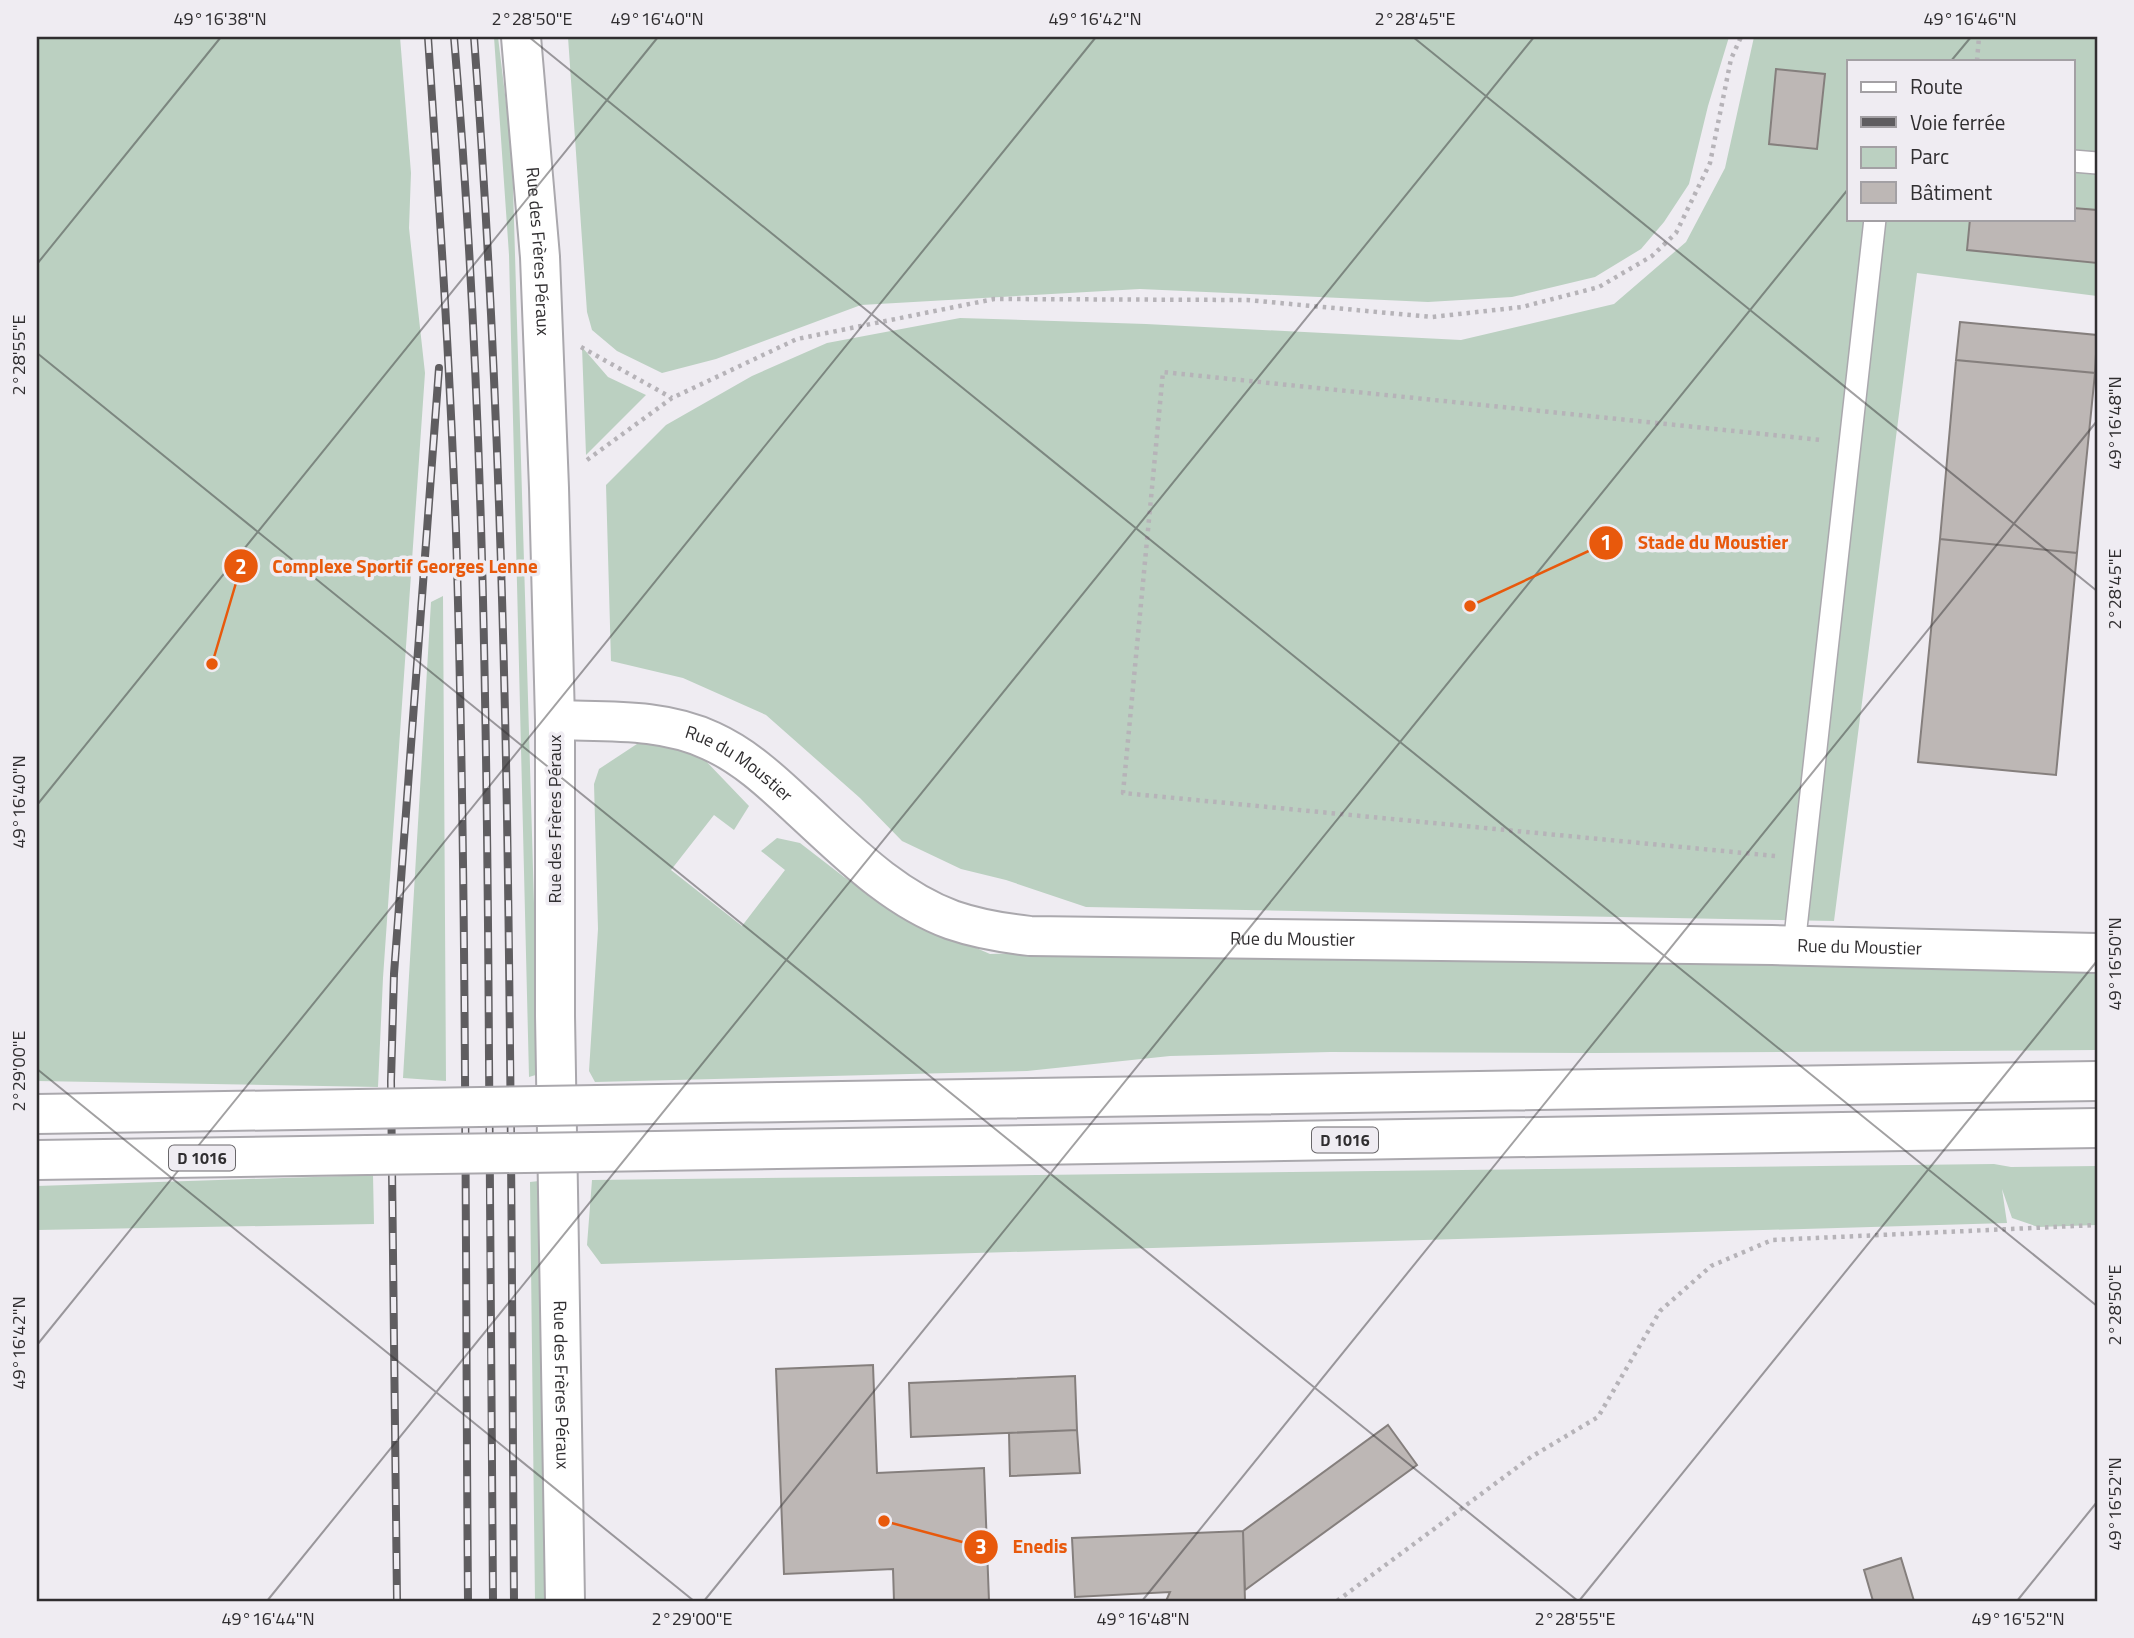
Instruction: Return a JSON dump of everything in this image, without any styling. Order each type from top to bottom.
[{"type":"main road","name":"Rue des Frères Péraux","points":[[521,37],[544,327],[550,488],[555,720],[555,1016],[565,1601]]},
{"type":"main road","name":"Rue du Moustier","points":[[555,720],[649,723],[710,740],[758,769],[861,864],[890,887],[921,906],[951,919],[1001,932],[1030,936],[1794,946],[2097,953]]},
{"type":"main road","points":[[37,1114],[2097,1081]]},
{"type":"main road","name":"D 1016","points":[[37,1160],[2097,1128]]},
{"type":"lane","points":[[2074,161],[2097,163]]},
{"type":"lane","points":[[1794,946],[1875,220]]},
{"type":"path","points":[[550,488],[672,398],[797,339],[994,299],[1247,300],[1432,317],[1522,307],[1599,287],[1652,257],[1676,233],[1710,163],[1731,59],[1741,37]]},
{"type":"path","points":[[1977,60],[1979,37]]},
{"type":"path","points":[[544,327],[672,398]]},
{"type":"path","points":[[1780,857],[1124,793],[1162,386],[1164,372],[1821,440]]},
{"type":"path","points":[[1337,1601],[1531,1457],[1598,1418],[1660,1311],[1711,1266],[1772,1240],[2097,1225]]},
{"type":"green space","points":[[37,37],[400,37],[411,173],[409,228],[425,373],[383,978],[378,1087],[37,1081]]},
{"type":"green space","points":[[494,37],[498,37],[512,152],[539,1074],[529,1077],[509,255]]},
{"type":"green space","points":[[568,37],[1729,37],[1708,106],[1689,184],[1664,222],[1641,249],[1595,277],[1512,297],[1428,302],[1140,289],[861,305],[716,359],[662,373],[617,351],[592,330],[587,312]]},
{"type":"green space","points":[[1754,37],[2097,37],[2097,296],[1917,273],[1834,921],[1086,907],[1006,880],[961,869],[902,841],[860,798],[766,715],[683,678],[611,661],[606,485],[666,425],[752,376],[827,343],[960,318],[1146,324],[1461,340],[1614,304],[1686,242],[1725,168]]},
{"type":"green space","points":[[582,347],[608,377],[646,395],[586,455]]},
{"type":"green space","points":[[443,596],[446,1081],[403,1078],[431,602]]},
{"type":"green space","points":[[643,740],[702,757],[749,806],[734,830],[714,815],[671,870],[742,926],[785,870],[761,851],[777,838],[800,843],[844,877],[903,916],[990,954],[1078,952],[2097,971],[2097,1050],[1330,1052],[1170,1056],[1027,1071],[595,1082],[589,1071],[598,929],[594,784],[599,769]]},
{"type":"green space","points":[[1994,1164],[2011,1167],[2097,1166],[2097,1225],[2038,1227],[2012,1218],[2002,1189],[2007,1223],[601,1264],[587,1245],[592,1180]]},
{"type":"green space","points":[[373,1175],[374,1224],[37,1230],[37,1186]]},
{"type":"green space","points":[[539,1181],[554,1601],[535,1601],[530,1182]]},
{"type":"building","points":[[1776,69],[1825,74],[1817,149],[1769,144]]},
{"type":"building","points":[[2074,208],[2097,210],[2097,263],[1967,250],[1970,220],[2074,220]]},
{"type":"building","points":[[1960,322],[2097,335],[2095,373],[1956,360]]},
{"type":"building","points":[[1956,360],[2095,373],[2077,553],[1940,539]]},
{"type":"building","points":[[1940,539],[2077,553],[2056,775],[1918,762]]},
{"type":"building","points":[[873,1365],[877,1473],[984,1468],[989,1601],[894,1601],[893,1569],[784,1574],[776,1369]]},
{"type":"building","points":[[1075,1376],[1077,1430],[911,1437],[909,1383]]},
{"type":"building","points":[[1388,1425],[1417,1465],[1245,1590],[1243,1531]]},
{"type":"building","points":[[1077,1430],[1080,1473],[1010,1476],[1009,1433]]},
{"type":"building","points":[[1243,1531],[1245,1601],[1166,1601],[1170,1592],[1075,1597],[1072,1538]]},
{"type":"building","points":[[1901,1558],[1914,1601],[1873,1601],[1864,1570]]},
{"type":"railway","points":[[428,37],[451,408],[460,666],[468,1601]]},
{"type":"railway","points":[[454,37],[464,164],[482,547],[487,803],[493,1601]]},
{"type":"railway","points":[[474,37],[487,232],[503,623],[510,1014],[514,1601]]},
{"type":"railway","points":[[397,1601],[391,1081],[394,974],[439,368]]},
{"type":"place","name":"Stade du Moustier","points":[[1470,606]]},
{"type":"place","name":"Complexe Sportif Georges Lenne","points":[[212,664]]},
{"type":"place","name":"Enedis","points":[[884,1521]]}]
